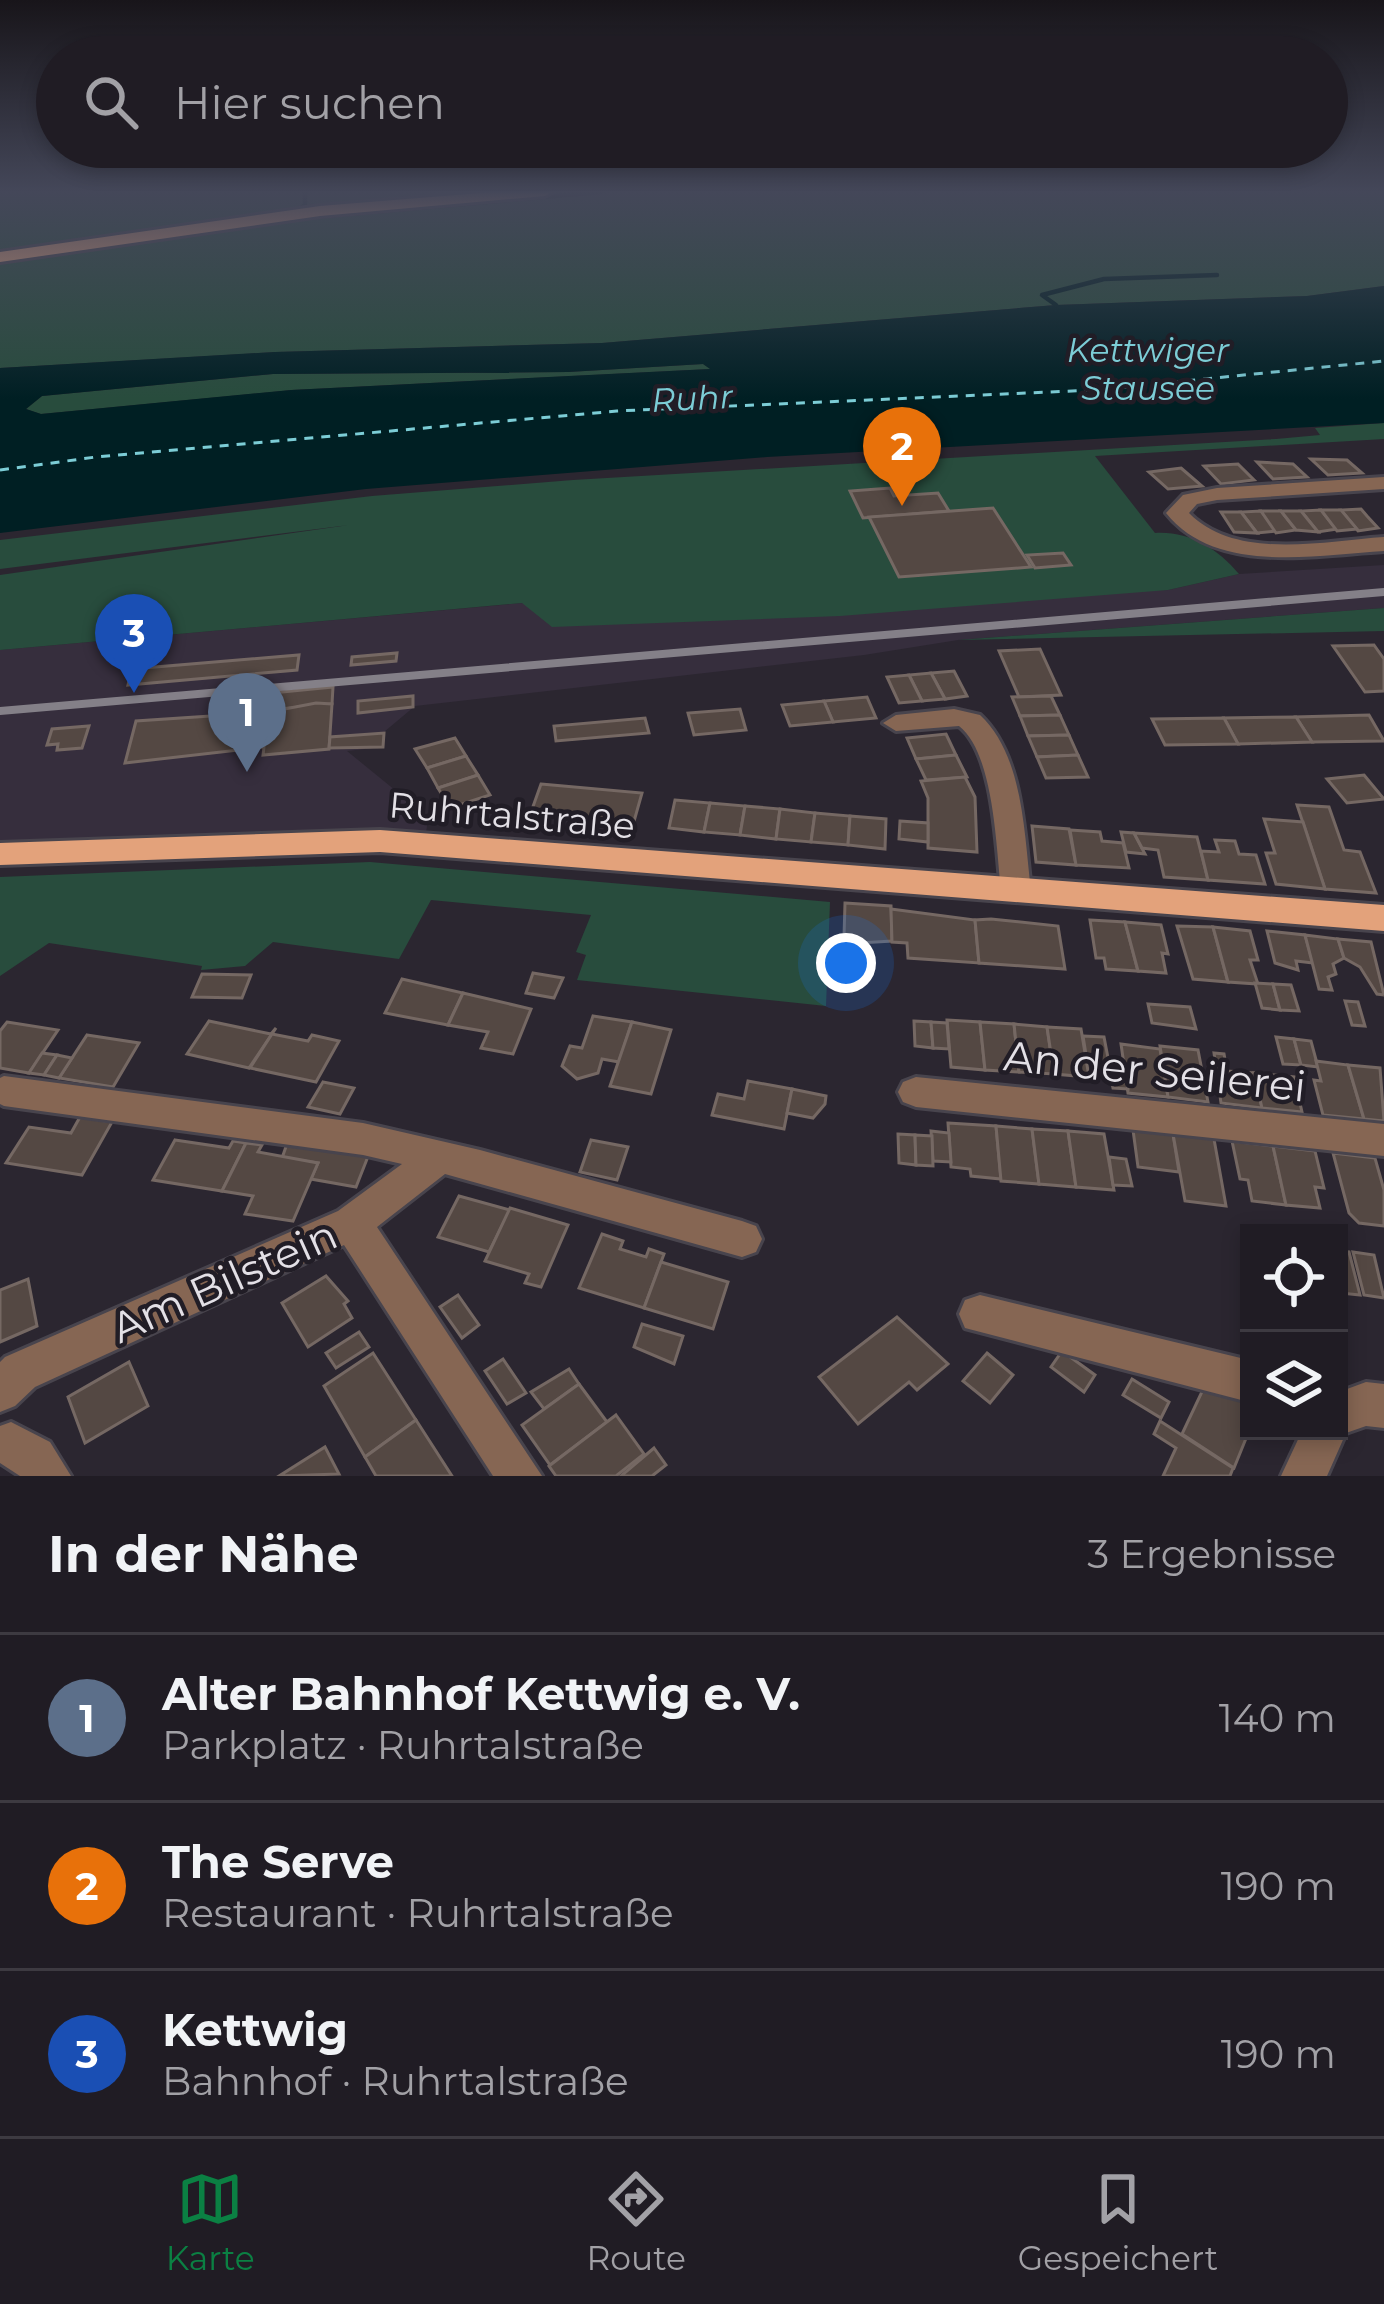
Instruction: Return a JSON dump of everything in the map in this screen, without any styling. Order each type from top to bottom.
[{"type":"main road","name":"Ruhrtalstraße","points":[[0,854],[380,842],[1384,918]]},
{"type":"street","points":[[1384,483],[1216,494],[1190,499],[1177,513],[1200,535],[1230,545],[1384,544]]},
{"type":"street","points":[[896,723],[950,718],[970,721],[982,731],[1001,786],[1016,890]]},
{"type":"street","points":[[4,1090],[340,1136],[441,1156],[742,1239]]},
{"type":"street","name":"An der Seilerei","points":[[916,1091],[1384,1140]]},
{"type":"street","name":"Am Bilstein","points":[[0,1391],[20,1372],[352,1223],[441,1156]]},
{"type":"street","points":[[352,1223],[519,1476]]},
{"type":"street","points":[[980,1314],[1240,1379]]},
{"type":"street","points":[[1348,1411],[1366,1404],[1384,1406]]},
{"type":"street","points":[[4,1439],[34,1458],[48,1476]]},
{"type":"street","points":[[1304,1476],[1321,1440]]},
{"type":"shaded area","points":[[0,261],[1384,261],[1384,286],[1307,296],[1056,305],[602,343],[276,352],[0,368]]},
{"type":"shaded area","points":[[703,364],[711,369],[292,390],[41,414],[26,409],[42,396],[273,374],[568,372]]},
{"type":"shaded area","points":[[1384,423],[1384,439],[1095,456],[1155,533],[1202,543],[1239,574],[1168,590],[840,616],[552,627],[522,603],[0,650],[0,575],[349,525],[0,569],[0,540],[372,496],[1276,439],[1320,435],[1315,428]]},
{"type":"shaded area","points":[[1384,565],[1384,608],[958,640],[415,706],[384,732],[383,747],[347,751],[428,817],[426,834],[334,830],[0,844],[0,650],[523,603],[1168,590],[1239,574]]},
{"type":"shaded area","points":[[1384,608],[1384,631],[958,640]]},
{"type":"shaded area","points":[[370,862],[830,902],[826,1006],[577,980],[586,955],[576,952],[591,915],[431,900],[399,959],[273,942],[245,966],[201,970],[202,966],[49,943],[0,976],[0,877]]},
{"type":"water","points":[[1384,286],[1384,423],[767,457],[366,489],[0,533],[0,368],[275,352],[602,343],[1056,305],[1307,296]],"holes":[[[703,364],[710,369],[291,390],[41,414],[26,409],[42,396],[273,374],[568,372]]]},
{"type":"building","points":[[1311,459],[1347,460],[1362,473],[1328,475]]},
{"type":"building","points":[[1257,462],[1293,464],[1307,477],[1273,479]]},
{"type":"building","points":[[1238,464],[1254,480],[1221,484],[1204,466]]},
{"type":"building","points":[[1181,468],[1202,486],[1168,489],[1149,472]]},
{"type":"building","points":[[890,488],[894,496],[938,493],[949,511],[863,518],[850,491]]},
{"type":"building","points":[[993,508],[1031,567],[899,577],[869,517]]},
{"type":"building","points":[[1361,509],[1378,528],[1358,531],[1341,510]]},
{"type":"building","points":[[1321,510],[1337,529],[1318,532],[1301,511]]},
{"type":"building","points":[[1321,510],[1341,510],[1357,529],[1337,531]]},
{"type":"building","points":[[1261,511],[1276,531],[1257,533],[1241,512]]},
{"type":"building","points":[[1261,511],[1281,511],[1296,530],[1276,533]]},
{"type":"building","points":[[1281,511],[1301,511],[1318,532],[1296,530]]},
{"type":"building","points":[[1221,512],[1241,512],[1257,533],[1234,532]]},
{"type":"building","points":[[1063,553],[1071,565],[1035,568],[1027,555]]},
{"type":"building","points":[[1374,645],[1384,659],[1384,691],[1365,692],[1333,646]]},
{"type":"building","points":[[1040,649],[1061,695],[1019,697],[999,651]]},
{"type":"building","points":[[397,653],[396,661],[351,665],[352,657]]},
{"type":"building","points":[[299,655],[297,670],[128,685],[132,669]]},
{"type":"building","points":[[954,671],[967,696],[945,699],[931,673]]},
{"type":"building","points":[[931,673],[945,699],[922,701],[909,675]]},
{"type":"building","points":[[909,675],[922,701],[899,703],[887,677]]},
{"type":"building","points":[[333,687],[332,704],[269,710],[272,693]]},
{"type":"building","points":[[413,696],[413,707],[358,713],[358,701]]},
{"type":"building","points":[[1051,696],[1060,715],[1020,716],[1012,697]]},
{"type":"building","points":[[867,697],[876,718],[833,722],[824,701]]},
{"type":"building","points":[[824,701],[833,722],[790,726],[782,705]]},
{"type":"building","points":[[332,704],[329,749],[263,755],[264,747],[125,763],[136,721],[269,712]]},
{"type":"building","points":[[740,709],[746,730],[694,735],[688,713]]},
{"type":"building","points":[[1060,715],[1069,735],[1028,736],[1020,716]]},
{"type":"building","points":[[1369,715],[1384,741],[1312,742],[1296,717]]},
{"type":"building","points":[[1296,717],[1312,742],[1238,744],[1224,718]]},
{"type":"building","points":[[645,718],[649,733],[556,741],[554,726]]},
{"type":"building","points":[[1224,718],[1238,744],[1165,745],[1152,719]]},
{"type":"building","points":[[89,726],[82,748],[57,750],[58,744],[47,745],[52,729]]},
{"type":"building","points":[[384,733],[383,747],[329,748],[330,737]]},
{"type":"building","points":[[946,734],[956,755],[916,759],[907,738]]},
{"type":"building","points":[[1069,735],[1078,755],[1037,757],[1028,736]]},
{"type":"building","points":[[455,738],[466,756],[427,768],[415,749]]},
{"type":"building","points":[[956,755],[967,777],[926,780],[916,759]]},
{"type":"building","points":[[1078,755],[1088,777],[1046,778],[1037,757]]},
{"type":"building","points":[[466,756],[478,775],[438,788],[427,768]]},
{"type":"building","points":[[478,775],[490,795],[450,808],[438,788]]},
{"type":"building","points":[[1364,775],[1384,799],[1347,803],[1327,779]]},
{"type":"building","points":[[965,777],[975,797],[977,852],[928,848],[928,798],[921,781]]},
{"type":"building","points":[[541,784],[642,793],[633,825],[530,815]]},
{"type":"building","points":[[675,800],[710,803],[704,832],[669,828]]},
{"type":"building","points":[[710,803],[745,806],[740,835],[704,832]]},
{"type":"building","points":[[1297,805],[1329,807],[1344,850],[1360,852],[1376,893],[1325,889]]},
{"type":"building","points":[[745,806],[780,809],[776,839],[740,835]]},
{"type":"building","points":[[780,809],[815,813],[811,842],[776,839]]},
{"type":"building","points":[[815,813],[850,816],[848,845],[811,842]]},
{"type":"building","points":[[850,816],[886,819],[885,849],[848,845]]},
{"type":"building","points":[[1264,819],[1303,822],[1325,889],[1276,884],[1266,853],[1275,853]]},
{"type":"building","points":[[900,821],[928,823],[928,842],[899,839]]},
{"type":"building","points":[[1032,826],[1069,829],[1076,865],[1036,862]]},
{"type":"building","points":[[1070,830],[1100,832],[1102,841],[1123,843],[1129,868],[1076,865]]},
{"type":"building","points":[[1121,832],[1134,833],[1145,854],[1126,852]]},
{"type":"building","points":[[1134,833],[1197,837],[1208,880],[1164,877],[1158,850],[1142,848]]},
{"type":"building","points":[[1215,840],[1235,841],[1239,854],[1256,855],[1265,884],[1208,880],[1201,851],[1219,852]]},
{"type":"building","points":[[845,903],[891,906],[892,941],[860,943],[860,939],[844,937]]},
{"type":"building","points":[[891,909],[975,920],[979,963],[908,958],[907,943],[892,942]]},
{"type":"building","points":[[975,920],[1058,926],[1065,969],[979,963]]},
{"type":"building","points":[[1090,920],[1125,922],[1138,971],[1106,969],[1104,958],[1096,958]]},
{"type":"building","points":[[1125,922],[1161,925],[1168,954],[1162,953],[1166,973],[1138,971]]},
{"type":"building","points":[[1177,926],[1213,927],[1228,982],[1193,979]]},
{"type":"building","points":[[1213,927],[1250,931],[1258,960],[1250,960],[1258,984],[1228,982]]},
{"type":"building","points":[[1267,931],[1305,935],[1313,963],[1296,961],[1298,970],[1275,963]]},
{"type":"building","points":[[1305,935],[1338,939],[1344,958],[1333,964],[1336,974],[1328,977],[1332,990],[1319,989]]},
{"type":"building","points":[[1338,939],[1371,942],[1384,995],[1377,994],[1360,967],[1344,958]]},
{"type":"building","points":[[533,973],[563,978],[554,998],[526,993]]},
{"type":"building","points":[[202,974],[251,975],[242,998],[192,997]]},
{"type":"building","points":[[402,979],[463,993],[448,1025],[385,1013]]},
{"type":"building","points":[[1255,983],[1273,984],[1280,1010],[1262,1008]]},
{"type":"building","points":[[1273,984],[1291,985],[1299,1011],[1280,1010]]},
{"type":"building","points":[[463,993],[531,1009],[513,1054],[481,1048],[488,1032],[448,1025]]},
{"type":"building","points":[[1345,1001],[1358,1002],[1365,1026],[1352,1025]]},
{"type":"building","points":[[1148,1004],[1190,1007],[1196,1029],[1152,1023]]},
{"type":"building","points":[[593,1016],[632,1022],[619,1062],[602,1059],[598,1073],[577,1079],[562,1066],[570,1046],[582,1048]]},
{"type":"building","points":[[947,1020],[980,1022],[985,1070],[951,1067]]},
{"type":"building","points":[[209,1021],[271,1034],[276,1028],[249,1068],[187,1054]]},
{"type":"building","points":[[914,1021],[931,1022],[933,1048],[915,1046]]},
{"type":"building","points":[[7,1022],[58,1030],[29,1073],[0,1068],[0,1031]]},
{"type":"building","points":[[632,1022],[671,1030],[651,1094],[610,1086]]},
{"type":"building","points":[[931,1022],[947,1023],[949,1049],[933,1048]]},
{"type":"building","points":[[980,1022],[1014,1024],[1019,1072],[985,1070]]},
{"type":"building","points":[[1014,1024],[1047,1027],[1054,1074],[1019,1072]]},
{"type":"building","points":[[1047,1027],[1081,1029],[1089,1077],[1054,1074]]},
{"type":"building","points":[[272,1034],[339,1041],[316,1082],[250,1068]]},
{"type":"building","points":[[87,1035],[139,1043],[113,1087],[59,1078]]},
{"type":"building","points":[[1083,1036],[1104,1037],[1109,1063],[1087,1061]]},
{"type":"building","points":[[1276,1037],[1294,1039],[1301,1065],[1283,1064]]},
{"type":"building","points":[[1294,1039],[1311,1041],[1318,1067],[1301,1065]]},
{"type":"building","points":[[1121,1044],[1160,1049],[1168,1097],[1128,1093]]},
{"type":"building","points":[[1160,1046],[1198,1050],[1208,1102],[1168,1097]]},
{"type":"building","points":[[42,1053],[57,1055],[44,1075],[29,1073]]},
{"type":"building","points":[[1214,1053],[1224,1054],[1227,1071],[1254,1073],[1262,1108],[1221,1103]]},
{"type":"building","points":[[57,1055],[72,1058],[59,1078],[44,1075]]},
{"type":"building","points":[[1108,1060],[1124,1062],[1128,1089],[1113,1088]]},
{"type":"building","points":[[1316,1061],[1348,1065],[1364,1119],[1323,1115],[1314,1080],[1321,1081]]},
{"type":"building","points":[[1348,1065],[1380,1068],[1384,1121],[1364,1119]]},
{"type":"building","points":[[1254,1073],[1294,1077],[1302,1112],[1262,1108]]},
{"type":"building","points":[[748,1081],[792,1089],[784,1129],[712,1115],[718,1094],[744,1099]]},
{"type":"building","points":[[323,1082],[354,1088],[340,1114],[308,1107]]},
{"type":"building","points":[[792,1089],[826,1096],[825,1104],[813,1118],[787,1113]]},
{"type":"building","points":[[80,1117],[112,1122],[82,1175],[6,1163],[29,1127],[71,1133]]},
{"type":"building","points":[[948,1123],[996,1126],[1001,1179],[971,1176],[970,1169],[951,1167]]},
{"type":"building","points":[[996,1126],[1032,1129],[1039,1184],[1001,1181]]},
{"type":"building","points":[[1032,1129],[1068,1131],[1076,1187],[1039,1184]]},
{"type":"building","points":[[1133,1130],[1173,1134],[1179,1172],[1138,1167]]},
{"type":"building","points":[[931,1131],[949,1133],[951,1162],[933,1161]]},
{"type":"building","points":[[1068,1131],[1104,1134],[1114,1190],[1076,1187]]},
{"type":"building","points":[[898,1134],[915,1135],[916,1165],[899,1163]]},
{"type":"building","points":[[1173,1134],[1214,1139],[1226,1206],[1185,1201]]},
{"type":"building","points":[[915,1135],[932,1136],[933,1166],[916,1165]]},
{"type":"building","points":[[175,1140],[229,1148],[233,1141],[246,1143],[222,1191],[153,1180]]},
{"type":"building","points":[[591,1140],[628,1147],[617,1180],[580,1172]]},
{"type":"building","points":[[288,1141],[369,1154],[356,1187],[311,1179],[318,1163],[282,1158]]},
{"type":"building","points":[[1232,1141],[1273,1146],[1286,1205],[1252,1201],[1248,1180],[1240,1179]]},
{"type":"building","points":[[246,1143],[262,1145],[258,1152],[318,1163],[293,1221],[245,1214],[253,1196],[222,1191]]},
{"type":"building","points":[[1273,1146],[1315,1151],[1324,1188],[1315,1187],[1320,1208],[1286,1205]]},
{"type":"building","points":[[1333,1153],[1375,1158],[1384,1190],[1384,1226],[1359,1223],[1349,1213]]},
{"type":"building","points":[[1109,1157],[1126,1159],[1132,1186],[1113,1185]]},
{"type":"building","points":[[459,1196],[510,1210],[489,1252],[438,1237]]},
{"type":"building","points":[[510,1208],[568,1225],[541,1287],[525,1283],[529,1274],[485,1261]]},
{"type":"building","points":[[602,1234],[623,1241],[620,1249],[646,1257],[649,1249],[664,1254],[644,1308],[579,1288]]},
{"type":"building","points":[[1348,1252],[1349,1252],[1360,1295],[1348,1294]]},
{"type":"building","points":[[1353,1252],[1374,1255],[1384,1298],[1364,1295]]},
{"type":"building","points":[[661,1262],[728,1282],[713,1329],[644,1308]]},
{"type":"building","points":[[326,1276],[348,1301],[344,1304],[352,1318],[308,1347],[282,1303]]},
{"type":"building","points":[[28,1279],[37,1326],[0,1342],[0,1290]]},
{"type":"building","points":[[458,1295],[479,1325],[462,1338],[440,1307]]},
{"type":"building","points":[[897,1317],[948,1364],[917,1390],[909,1382],[858,1424],[819,1377]]},
{"type":"building","points":[[642,1324],[683,1336],[674,1364],[634,1347]]},
{"type":"building","points":[[359,1332],[369,1347],[336,1368],[326,1353]]},
{"type":"building","points":[[1062,1351],[1095,1375],[1084,1392],[1051,1367]]},
{"type":"building","points":[[373,1353],[416,1420],[365,1457],[324,1386]]},
{"type":"building","points":[[987,1353],[1013,1375],[990,1403],[963,1381]]},
{"type":"building","points":[[503,1359],[526,1393],[507,1404],[485,1371]]},
{"type":"building","points":[[129,1362],[148,1406],[85,1443],[68,1397]]},
{"type":"building","points":[[569,1369],[579,1384],[544,1409],[531,1392]]},
{"type":"building","points":[[1132,1379],[1169,1402],[1161,1418],[1123,1395]]},
{"type":"building","points":[[1207,1381],[1240,1390],[1240,1440],[1245,1440],[1234,1468],[1182,1434]]},
{"type":"building","points":[[579,1384],[607,1422],[550,1465],[522,1425]]},
{"type":"building","points":[[616,1415],[644,1454],[616,1476],[556,1476],[549,1466]]},
{"type":"building","points":[[416,1420],[452,1476],[376,1476],[365,1457]]},
{"type":"building","points":[[1160,1421],[1233,1468],[1230,1476],[1163,1476],[1176,1448],[1154,1434]]},
{"type":"building","points":[[325,1447],[339,1474],[279,1476]]},
{"type":"building","points":[[654,1448],[666,1465],[652,1476],[621,1476]]},
{"type":"waterway","points":[[1056,305],[1042,295],[1104,279],[1217,275]]},
{"type":"ferry route","points":[[0,470],[96,457],[617,411],[1095,390],[1384,361]]},
{"type":"railway","points":[[0,711],[1384,592]]},
{"type":"place","name":"The Serve","points":[[902,506]]},
{"type":"place","name":"Kettwig","points":[[134,693]]},
{"type":"place","name":"Alter Bahnhof Kettwig e. V.","points":[[247,772]]},
{"type":"water label","name":"Kettwiger Stausee","points":[[1148,369]]},
{"type":"water label","name":"Ruhr","points":[[692,398]]}]
